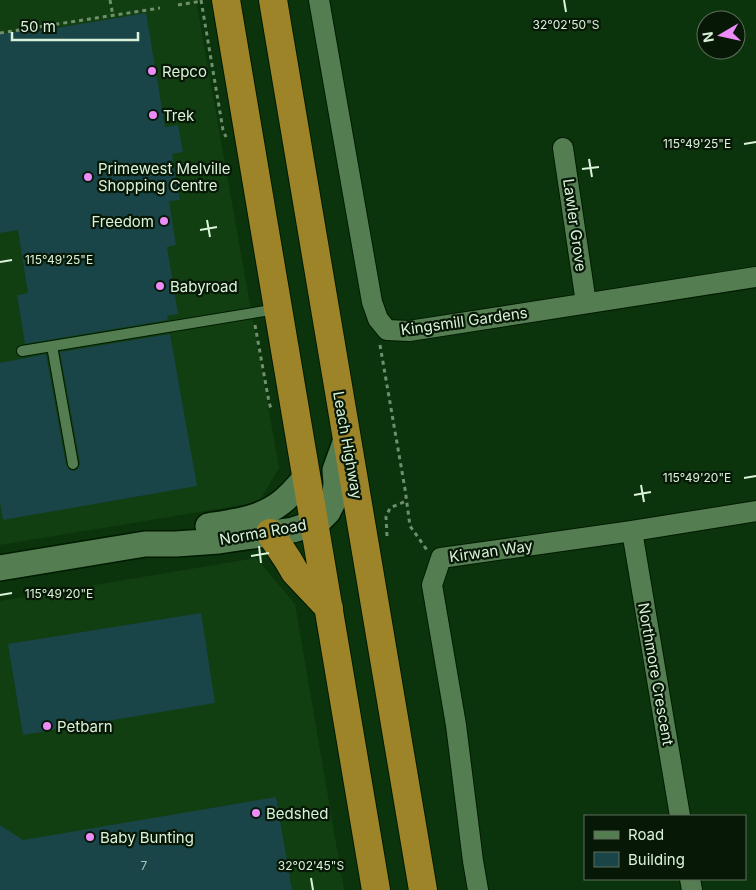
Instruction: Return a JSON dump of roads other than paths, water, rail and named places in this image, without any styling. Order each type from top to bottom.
[{"type":"highway","points":[[210,0],[278,309],[376,890]]},
{"type":"highway","name":"Leach Highway","points":[[273,0],[423,890]]},
{"type":"highway","points":[[270,533],[295,572],[329,608]]},
{"type":"street","name":"Kingsmill Gardens","points":[[319,0],[372,302],[378,319],[387,330],[409,331],[756,277]]},
{"type":"street","name":"Lawler Grove","points":[[563,148],[586,303]]},
{"type":"street","name":"Norma Road","points":[[0,568],[145,544],[219,541],[300,528],[315,523],[328,512],[332,504],[335,489],[335,470],[346,437]]},
{"type":"street","name":"Norma Road","points":[[145,544],[174,532],[236,522],[265,512],[282,502],[307,476]]},
{"type":"street","name":"Kirwan Way","points":[[478,890],[456,725],[432,585],[442,558],[756,511]]},
{"type":"street","name":"Northmore Crescent","points":[[632,531],[680,815]]},
{"type":"lane","points":[[22,351],[278,309]]},
{"type":"lane","points":[[52,346],[73,464]]},
{"type":"place","name":"Repco","points":[[152,71]]},
{"type":"place","name":"Trek","points":[[153,115]]},
{"type":"place","name":"Primewest Melville Shopping Centre","points":[[88,177]]},
{"type":"place","name":"Freedom","points":[[164,221]]},
{"type":"place","name":"Babyroad","points":[[160,286]]},
{"type":"place","name":"Petbarn","points":[[47,726]]},
{"type":"place","name":"Bedshed","points":[[256,813]]},
{"type":"place","name":"Baby Bunting","points":[[90,837]]}]
